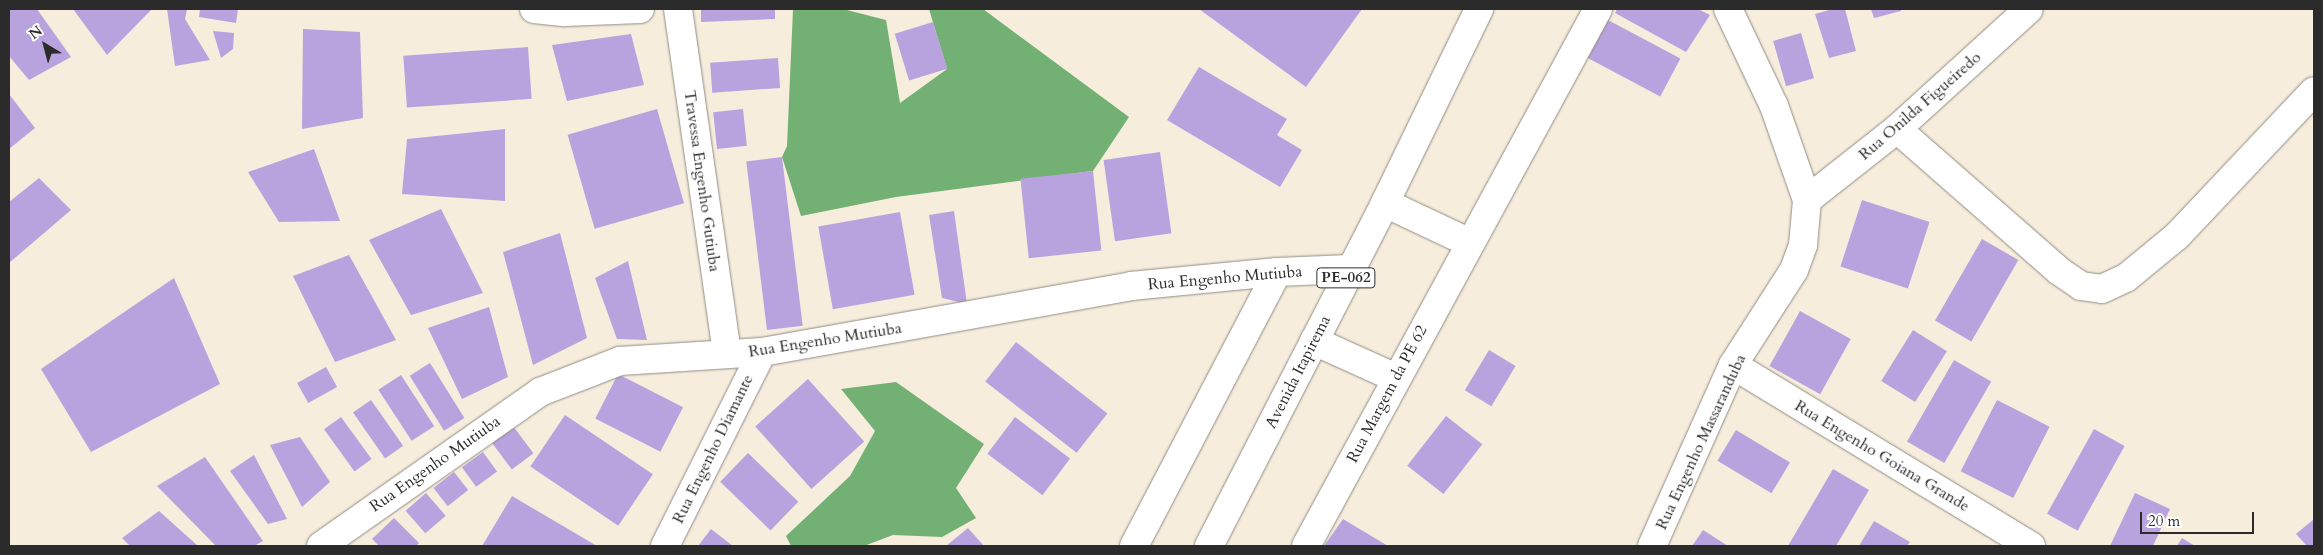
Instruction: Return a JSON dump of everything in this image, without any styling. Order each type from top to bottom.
[{"type":"street","points":[[534,9],[564,12],[640,9]]},
{"type":"street","name":"Travessa Engenho Gutiuba","points":[[678,9],[727,353]]},
{"type":"street","name":"Avenida Itapirema","points":[[1209,546],[1385,203],[1479,9]]},
{"type":"street","name":"Rua Margem da PE 62","points":[[1306,546],[1598,9]]},
{"type":"street","name":"Rua Engenho Massaranduba","points":[[1652,546],[1734,365],[1794,270],[1803,245],[1807,200],[1774,106],[1728,9]]},
{"type":"street","name":"Rua Onilda Figueiredo","points":[[1807,200],[1897,129],[2029,9]]},
{"type":"street","points":[[1897,129],[2059,271],[2081,286],[2102,290],[2126,278],[2177,236],[2314,91]]},
{"type":"street","points":[[1385,203],[1470,243]]},
{"type":"street","name":"Rua Engenho Mutiuba","points":[[321,546],[540,392],[620,361],[762,352],[1131,286],[1276,272],[1350,269]]},
{"type":"street","points":[[1134,546],[1276,272]]},
{"type":"street","points":[[1314,341],[1396,378]]},
{"type":"street","name":"Rua Engenho Diamante","points":[[665,546],[762,352]]},
{"type":"street","name":"Rua Engenho Goiana Grande","points":[[1734,365],[2031,546]]},
{"type":"green space","points":[[793,9],[843,9],[886,20],[900,103],[947,69],[929,9],[983,9],[1129,117],[1093,171],[896,197],[801,216],[782,157],[787,146]]},
{"type":"green space","points":[[896,382],[984,444],[956,488],[976,518],[942,537],[893,535],[864,546],[791,546],[786,536],[850,476],[875,431],[841,389]]},
{"type":"building","points":[[9,9],[37,9],[71,57],[29,80],[9,56]]},
{"type":"building","points":[[73,9],[152,9],[107,55]]},
{"type":"building","points":[[167,9],[187,9],[185,19],[210,60],[175,66]]},
{"type":"building","points":[[200,9],[238,9],[236,23],[199,17]]},
{"type":"building","points":[[701,9],[775,9],[775,19],[701,22]]},
{"type":"building","points":[[1199,9],[1362,9],[1306,87]]},
{"type":"building","points":[[1617,9],[1698,9],[1710,15],[1686,52],[1615,13]]},
{"type":"building","points":[[1833,9],[1845,9],[1856,51],[1829,58],[1815,14]]},
{"type":"building","points":[[1871,9],[1901,9],[1901,11],[1874,18]]},
{"type":"building","points":[[1608,20],[1680,58],[1660,96],[1588,58]]},
{"type":"building","points":[[933,22],[947,69],[909,81],[895,34]]},
{"type":"building","points":[[303,29],[360,32],[363,118],[302,129]]},
{"type":"building","points":[[213,31],[234,33],[233,49],[221,58]]},
{"type":"building","points":[[1801,33],[1814,78],[1786,86],[1773,41]]},
{"type":"building","points":[[631,34],[644,85],[567,101],[552,45]]},
{"type":"building","points":[[528,47],[532,99],[407,108],[403,56]]},
{"type":"building","points":[[778,58],[780,88],[712,93],[710,63]]},
{"type":"building","points":[[1199,67],[1287,119],[1277,135],[1302,150],[1280,187],[1167,120]]},
{"type":"building","points":[[9,94],[35,128],[9,149]]},
{"type":"building","points":[[657,109],[684,203],[595,229],[568,135]]},
{"type":"building","points":[[743,109],[747,146],[717,149],[713,112]]},
{"type":"building","points":[[505,129],[505,201],[402,194],[407,139]]},
{"type":"building","points":[[314,149],[340,221],[279,222],[248,172]]},
{"type":"building","points":[[1160,152],[1171,233],[1115,241],[1104,160]]},
{"type":"building","points":[[782,157],[803,326],[767,330],[746,161]]},
{"type":"building","points":[[1093,171],[1101,251],[1029,258],[1020,179]]},
{"type":"building","points":[[39,178],[71,210],[9,263],[9,202]]},
{"type":"building","points":[[1862,200],[1930,222],[1908,289],[1840,267]]},
{"type":"building","points":[[441,209],[483,293],[411,315],[369,240]]},
{"type":"building","points":[[954,211],[967,304],[942,298],[929,215]]},
{"type":"building","points":[[900,212],[915,295],[833,309],[818,226]]},
{"type":"building","points":[[560,233],[587,338],[533,365],[503,252]]},
{"type":"building","points":[[1982,239],[2018,260],[1971,341],[1935,320]]},
{"type":"building","points":[[349,255],[396,340],[335,362],[293,276]]},
{"type":"building","points":[[628,261],[647,340],[617,339],[595,278]]},
{"type":"building","points":[[174,278],[220,384],[91,452],[41,369]]},
{"type":"building","points":[[489,307],[508,377],[462,399],[428,328]]},
{"type":"building","points":[[1800,311],[1851,339],[1820,394],[1769,366]]},
{"type":"building","points":[[1913,330],[1947,351],[1915,402],[1881,381]]},
{"type":"building","points":[[1016,342],[1107,413],[1077,453],[985,381]]},
{"type":"building","points":[[1489,350],[1516,366],[1491,406],[1465,390]]},
{"type":"building","points":[[1954,360],[1991,382],[1944,463],[1907,441]]},
{"type":"building","points":[[430,363],[464,418],[444,431],[410,376]]},
{"type":"building","points":[[326,367],[337,387],[308,403],[297,383]]},
{"type":"building","points":[[618,374],[683,407],[660,452],[595,419]]},
{"type":"building","points":[[401,375],[434,426],[412,441],[378,390]]},
{"type":"building","points":[[808,379],[864,441],[811,489],[755,427]]},
{"type":"building","points":[[371,400],[403,446],[385,458],[353,413]]},
{"type":"building","points":[[1997,400],[2050,427],[2013,498],[1961,471]]},
{"type":"building","points":[[565,415],[653,474],[618,526],[530,466]]},
{"type":"building","points":[[1446,416],[1482,444],[1443,494],[1407,466]]},
{"type":"building","points":[[341,417],[372,459],[355,471],[324,429]]},
{"type":"building","points":[[1015,417],[1070,459],[1042,495],[987,454]]},
{"type":"building","points":[[513,426],[533,453],[512,469],[491,442]]},
{"type":"building","points":[[2094,429],[2125,446],[2078,531],[2047,514]]},
{"type":"building","points":[[1736,430],[1790,462],[1771,493],[1717,461]]},
{"type":"building","points":[[300,437],[330,482],[302,507],[270,445]]},
{"type":"building","points":[[483,452],[497,471],[476,487],[462,467]]},
{"type":"building","points":[[748,453],[798,502],[771,530],[720,482]]},
{"type":"building","points":[[254,455],[287,519],[268,524],[230,471]]},
{"type":"building","points":[[205,457],[263,541],[254,546],[216,546],[157,486]]},
{"type":"building","points":[[1833,469],[1869,490],[1836,546],[1788,546]]},
{"type":"building","points":[[454,472],[468,490],[448,506],[434,488]]},
{"type":"building","points":[[426,493],[446,516],[425,533],[406,511]]},
{"type":"building","points":[[2135,493],[2170,509],[2153,546],[2110,546]]},
{"type":"building","points":[[512,496],[597,546],[482,546]]},
{"type":"building","points":[[159,511],[198,546],[130,546],[122,538]]},
{"type":"building","points":[[394,518],[419,543],[416,546],[379,546],[372,539]]},
{"type":"building","points":[[1343,519],[1388,546],[1324,546]]},
{"type":"building","points":[[2314,519],[2314,546],[2307,546],[2296,534]]},
{"type":"building","points":[[1874,521],[1910,542],[1907,546],[1859,546]]},
{"type":"building","points":[[968,528],[984,546],[946,546]]},
{"type":"building","points":[[711,529],[733,546],[698,546]]},
{"type":"building","points":[[1703,530],[1728,546],[1692,546]]},
{"type":"building","points":[[2182,538],[2195,546],[2177,546]]}]
